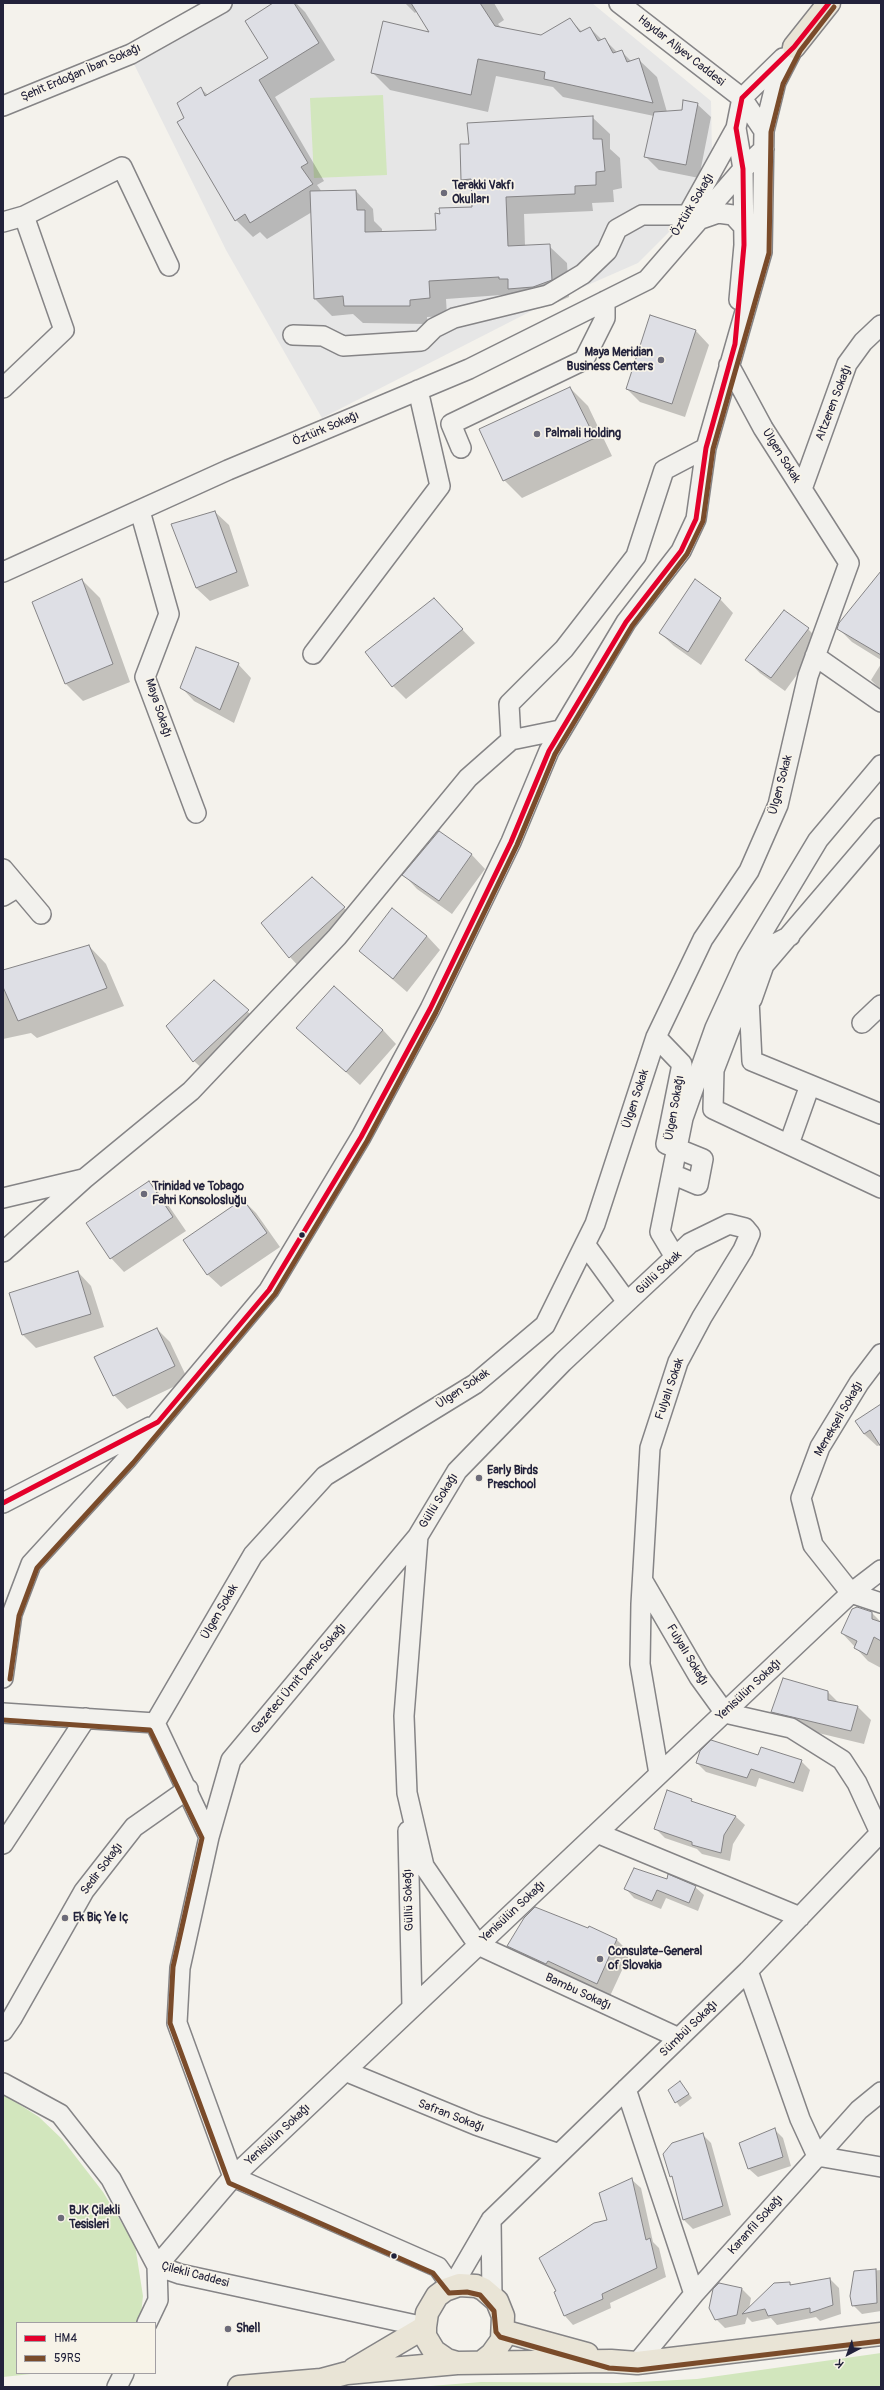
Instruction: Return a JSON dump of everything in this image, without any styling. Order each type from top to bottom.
[{"type":"main road","points":[[794,47],[829,3]]},
{"type":"main road","points":[[457,2363],[447,2360],[434,2351],[426,2336],[425,2328],[431,2304],[437,2296],[452,2286],[476,2286],[492,2296],[503,2316],[503,2331],[499,2345],[492,2354],[482,2362]]},
{"type":"main road","points":[[347,2373],[425,2328]]},
{"type":"main road","points":[[503,2331],[611,2361]]},
{"type":"main road","points":[[239,2387],[320,2380],[347,2373],[457,2363],[611,2361],[637,2363],[881,2334]]},
{"type":"street","name":"Şehit Erdoğan İban Sokağı","points":[[3,106],[131,54],[198,8],[222,3]]},
{"type":"street","name":"Haydar Aliyev Caddesi","points":[[619,3],[742,98],[764,140]]},
{"type":"street","points":[[735,344],[744,245],[742,169],[736,128],[742,98],[794,47]]},
{"type":"street","points":[[3,1678],[12,1614],[31,1564],[158,1422],[270,1290],[362,1137],[430,1009],[511,842],[548,751],[626,622],[681,551],[696,519],[706,448],[762,252],[764,140],[776,82],[794,47]]},
{"type":"street","name":"Öztürk Sokağı","points":[[693,217],[736,128]]},
{"type":"street","name":"Öztürk Sokağı","points":[[3,572],[228,470],[469,369],[647,280],[693,217],[742,169],[764,140]]},
{"type":"street","points":[[3,222],[24,216],[122,167],[170,266]]},
{"type":"street","points":[[293,335],[323,336],[342,346],[421,341],[434,328],[454,318],[548,295],[583,274],[607,251],[617,229],[642,215],[693,217],[718,213],[733,215],[744,227]]},
{"type":"street","points":[[3,388],[64,330],[24,216]]},
{"type":"street","points":[[461,448],[451,424],[584,360],[605,318],[605,301]]},
{"type":"street","name":"Altzeren Sokağı","points":[[802,489],[848,364],[862,342],[881,325]]},
{"type":"street","name":"Ülgen Sokak","points":[[155,1723],[253,1555],[326,1476],[475,1384],[545,1325],[595,1224],[656,1037],[703,939],[749,871],[778,805],[808,676],[849,563],[763,428],[729,365]]},
{"type":"street","points":[[313,654],[440,486],[418,390]]},
{"type":"street","points":[[512,740],[510,704],[564,649],[636,556],[664,470],[706,448]]},
{"type":"street","name":"Maya Sokağı","points":[[140,511],[169,614],[145,677],[196,813]]},
{"type":"street","points":[[815,656],[881,702]]},
{"type":"street","points":[[3,1252],[84,1179],[191,1091],[338,936],[468,778],[512,740],[560,730]]},
{"type":"street","points":[[675,1257],[660,1232],[683,1118],[715,1028],[747,958],[818,840],[881,765]]},
{"type":"street","points":[[749,1008],[764,966],[881,828]]},
{"type":"street","points":[[3,869],[11,892],[41,914]]},
{"type":"street","points":[[747,958],[790,936]]},
{"type":"street","points":[[747,958],[752,1060],[881,1114]]},
{"type":"street","points":[[748,982],[714,1070],[713,1109],[789,1144],[880,1183]]},
{"type":"street","points":[[862,1023],[881,1005]]},
{"type":"street","name":"Ülgen Sokağı","points":[[656,1037],[682,1064],[666,1144],[703,1159],[698,1185],[672,1174]]},
{"type":"street","points":[[789,1144],[810,1085]]},
{"type":"street","points":[[3,1198],[84,1179]]},
{"type":"street","name":"Fulyalı Sokak","points":[[643,1581],[650,1448],[678,1362],[702,1317],[743,1250],[750,1234],[745,1228],[729,1224],[690,1243]]},
{"type":"street","name":"Güllü Sokak","points":[[627,1302],[690,1243]]},
{"type":"street","points":[[585,1244],[627,1302]]},
{"type":"street","name":"Güllü Sokağı","points":[[412,2008],[404,1716],[418,1536],[457,1471],[563,1362],[627,1302]]},
{"type":"street","name":"Menekşeli Sokağı","points":[[851,1593],[813,1545],[801,1498],[820,1447],[859,1383],[881,1354]]},
{"type":"street","points":[[3,1503],[158,1422]]},
{"type":"street","name":"Gazeteci Ümit Deniz Sokağı","points":[[233,2178],[177,2022],[180,1968],[209,1837],[231,1760],[418,1536]]},
{"type":"street","name":"Yenisülün Sokağı","points":[[157,2266],[233,2178],[851,1593],[881,1570]]},
{"type":"street","points":[[643,1581],[640,1664],[659,1774]]},
{"type":"street","name":"Fulyalı Sokağı","points":[[643,1581],[699,1677],[725,1713]]},
{"type":"street","points":[[851,1593],[881,1603]]},
{"type":"street","points":[[3,1713],[155,1723],[188,1789],[209,1837]]},
{"type":"street","points":[[725,1713],[791,1728],[842,1760],[857,1783],[881,1833]]},
{"type":"street","points":[[3,1844],[86,1718]]},
{"type":"street","name":"Sedir Sokağı","points":[[3,2031],[89,1886],[134,1827],[188,1789]]},
{"type":"street","name":"Güllü Sokağı","points":[[407,1794],[424,1866],[478,1945]]},
{"type":"street","points":[[597,1833],[800,1917]]},
{"type":"street","name":"Sümbül Sokağı","points":[[452,2286],[491,2220],[748,1971],[881,1833]]},
{"type":"street","name":"Bambu Sokağı","points":[[478,1945],[679,2038]]},
{"type":"street","points":[[748,1971],[800,2119],[817,2156],[881,2167]]},
{"type":"street","name":"Safran Sokağı","points":[[345,2071],[476,2125],[559,2154]]},
{"type":"street","name":"Çilekli Caddesi","points":[[3,2083],[60,2114],[112,2179],[157,2266],[180,2274],[425,2328]]},
{"type":"street","points":[[626,2089],[694,2294]]},
{"type":"street","name":"Karanfil Sokağı","points":[[637,2363],[694,2294],[817,2156],[859,2110],[881,2092]]},
{"type":"street","points":[[233,2178],[438,2267],[452,2286]]},
{"type":"street","points":[[491,2220],[492,2296]]},
{"type":"street","points":[[147,2322],[158,2300],[157,2266]]},
{"type":"street","points":[[117,2387],[124,2374]]},
{"type":"shaded area","name":"Terakki Vakfı Okulları","points":[[225,3],[592,3],[711,101],[712,156],[671,230],[638,263],[549,302],[322,418],[226,250],[132,60]]},
{"type":"green space","points":[[383,95],[387,175],[314,178],[310,98]]},
{"type":"green space","name":"BJK Çilekli Tesisleri","points":[[3,2094],[39,2117],[62,2139],[103,2192],[135,2245],[143,2296],[140,2322],[16,2322],[16,2374],[31,2374],[3,2377]]},
{"type":"green space","points":[[881,2353],[881,2387],[418,2387],[481,2382],[617,2383],[697,2379]]},
{"type":"building","points":[[273,3],[294,3],[319,43],[259,80],[308,163],[301,167],[313,184],[250,223],[245,214],[235,221],[177,122],[184,118],[177,103],[201,87],[205,96],[268,58],[245,21]]},
{"type":"building","points":[[411,3],[480,3],[495,26],[541,35],[570,18],[580,32],[590,27],[598,41],[605,38],[613,53],[622,50],[627,62],[639,58],[653,103],[544,79],[545,72],[478,59],[471,95],[371,73],[383,21],[429,32]]},
{"type":"building","points":[[683,100],[698,103],[686,165],[644,157],[654,112],[682,110]]},
{"type":"building","points":[[593,116],[593,139],[602,139],[605,171],[596,172],[596,185],[575,186],[575,194],[506,197],[508,246],[550,244],[552,280],[533,287],[508,289],[508,279],[499,279],[499,277],[429,281],[430,298],[410,300],[410,306],[344,306],[343,296],[314,299],[310,191],[356,190],[357,210],[365,210],[365,232],[436,230],[435,213],[440,214],[439,208],[472,207],[471,179],[461,180],[460,144],[469,144],[467,123]]},
{"type":"building","name":"Maya Meridian Business Centers","points":[[650,315],[696,330],[672,404],[626,389]]},
{"type":"building","name":"Palmali Holding","points":[[570,387],[595,438],[503,481],[479,429]]},
{"type":"building","points":[[215,511],[237,572],[196,588],[171,524]]},
{"type":"building","points":[[881,571],[881,655],[837,629],[839,623]]},
{"type":"building","points":[[82,579],[113,664],[65,684],[32,602]]},
{"type":"building","points":[[695,579],[721,598],[688,652],[659,633]]},
{"type":"building","points":[[434,598],[463,629],[392,687],[365,652]]},
{"type":"building","points":[[784,610],[809,628],[771,678],[745,660]]},
{"type":"building","points":[[196,647],[239,663],[220,710],[180,688]]},
{"type":"building","points":[[439,831],[472,854],[439,901],[402,875]]},
{"type":"building","points":[[312,877],[345,907],[289,958],[261,923]]},
{"type":"building","points":[[392,908],[427,936],[393,979],[359,951]]},
{"type":"building","points":[[89,945],[107,988],[18,1021],[3,987],[3,970]]},
{"type":"building","points":[[214,980],[249,1010],[193,1062],[166,1026]]},
{"type":"building","points":[[334,986],[383,1030],[346,1072],[296,1028]]},
{"type":"building","points":[[149,1181],[173,1217],[110,1259],[86,1223]]},
{"type":"building","points":[[243,1199],[267,1233],[207,1275],[183,1240]]},
{"type":"building","points":[[78,1271],[91,1314],[22,1335],[9,1293]]},
{"type":"building","points":[[157,1328],[175,1366],[113,1396],[94,1357]]},
{"type":"building","points":[[881,1404],[881,1447],[870,1430],[864,1434],[855,1421]]},
{"type":"building","points":[[857,1607],[872,1612],[872,1619],[881,1622],[881,1641],[874,1637],[867,1655],[854,1648],[857,1641],[841,1633],[852,1609]]},
{"type":"building","points":[[783,1678],[828,1691],[828,1700],[858,1706],[851,1731],[771,1712]]},
{"type":"building","points":[[711,1740],[758,1755],[761,1747],[802,1760],[794,1783],[751,1769],[747,1778],[696,1763],[700,1751]]},
{"type":"building","points":[[667,1790],[692,1799],[691,1801],[736,1816],[724,1835],[721,1853],[692,1845],[692,1842],[654,1829]]},
{"type":"building","points":[[634,1868],[667,1879],[668,1874],[696,1886],[689,1903],[657,1890],[652,1901],[624,1889]]},
{"type":"building","points":[[535,1907],[588,1928],[589,1926],[617,1939],[597,1984],[548,1961],[546,1964],[507,1946],[524,1918]]},
{"type":"building","points":[[680,2081],[689,2094],[675,2103],[668,2090]]},
{"type":"building","points":[[775,2128],[783,2157],[748,2169],[739,2143]]},
{"type":"building","points":[[703,2133],[723,2206],[683,2220],[672,2176],[670,2177],[663,2154],[672,2143]]},
{"type":"building","points":[[632,2178],[646,2240],[650,2238],[657,2268],[602,2294],[603,2299],[564,2316],[554,2292],[556,2291],[539,2258],[594,2223],[607,2220],[599,2193]]},
{"type":"building","points":[[876,2269],[877,2303],[852,2306],[850,2296],[854,2271]]},
{"type":"building","points":[[830,2278],[833,2305],[810,2313],[810,2308],[768,2316],[765,2309],[742,2314],[774,2283],[790,2282],[790,2285]]},
{"type":"building","points":[[719,2283],[742,2288],[737,2315],[715,2320],[709,2308],[713,2289]]},
{"type":"transit line","name":"HM4","points":[[3,1503],[158,1422],[269,1290],[361,1137],[430,1009],[511,842],[549,751],[626,622],[681,551],[696,519],[706,448],[735,344],[744,245],[743,169],[736,128],[742,98],[794,47],[829,3]]},
{"type":"transit line","name":"59RS","points":[[10,1679],[19,1616],[37,1568],[133,1463],[275,1294],[367,1141],[436,1012],[517,845],[555,754],[632,626],[687,554],[703,521],[713,449],[769,253],[771,132],[783,84],[800,51],[834,7]]},
{"type":"transit line","name":"59RS","points":[[3,1720],[150,1730],[202,1838],[173,1967],[170,2023],[229,2183],[433,2273],[449,2293],[467,2292],[480,2295],[494,2311],[496,2332],[500,2337],[609,2368],[638,2370],[881,2341]]},
{"type":"place","name":"Terakki Vakfı Okulları","points":[[444,193]]},
{"type":"place","name":"Maya Meridian Business Centers","points":[[661,360]]},
{"type":"place","name":"Palmali Holding","points":[[537,434]]},
{"type":"place","name":"Trinidad ve Tobago Fahri Konsolosluğu","points":[[144,1194]]},
{"type":"place","name":"Early Birds Preschool","points":[[479,1478]]},
{"type":"place","name":"Ek Biç Ye Iç","points":[[65,1918]]},
{"type":"place","name":"Consulate-General of Slovakia","points":[[600,1959]]},
{"type":"place","name":"BJK Çilekli Tesisleri","points":[[61,2218]]},
{"type":"place","name":"Shell","points":[[228,2329]]}]
